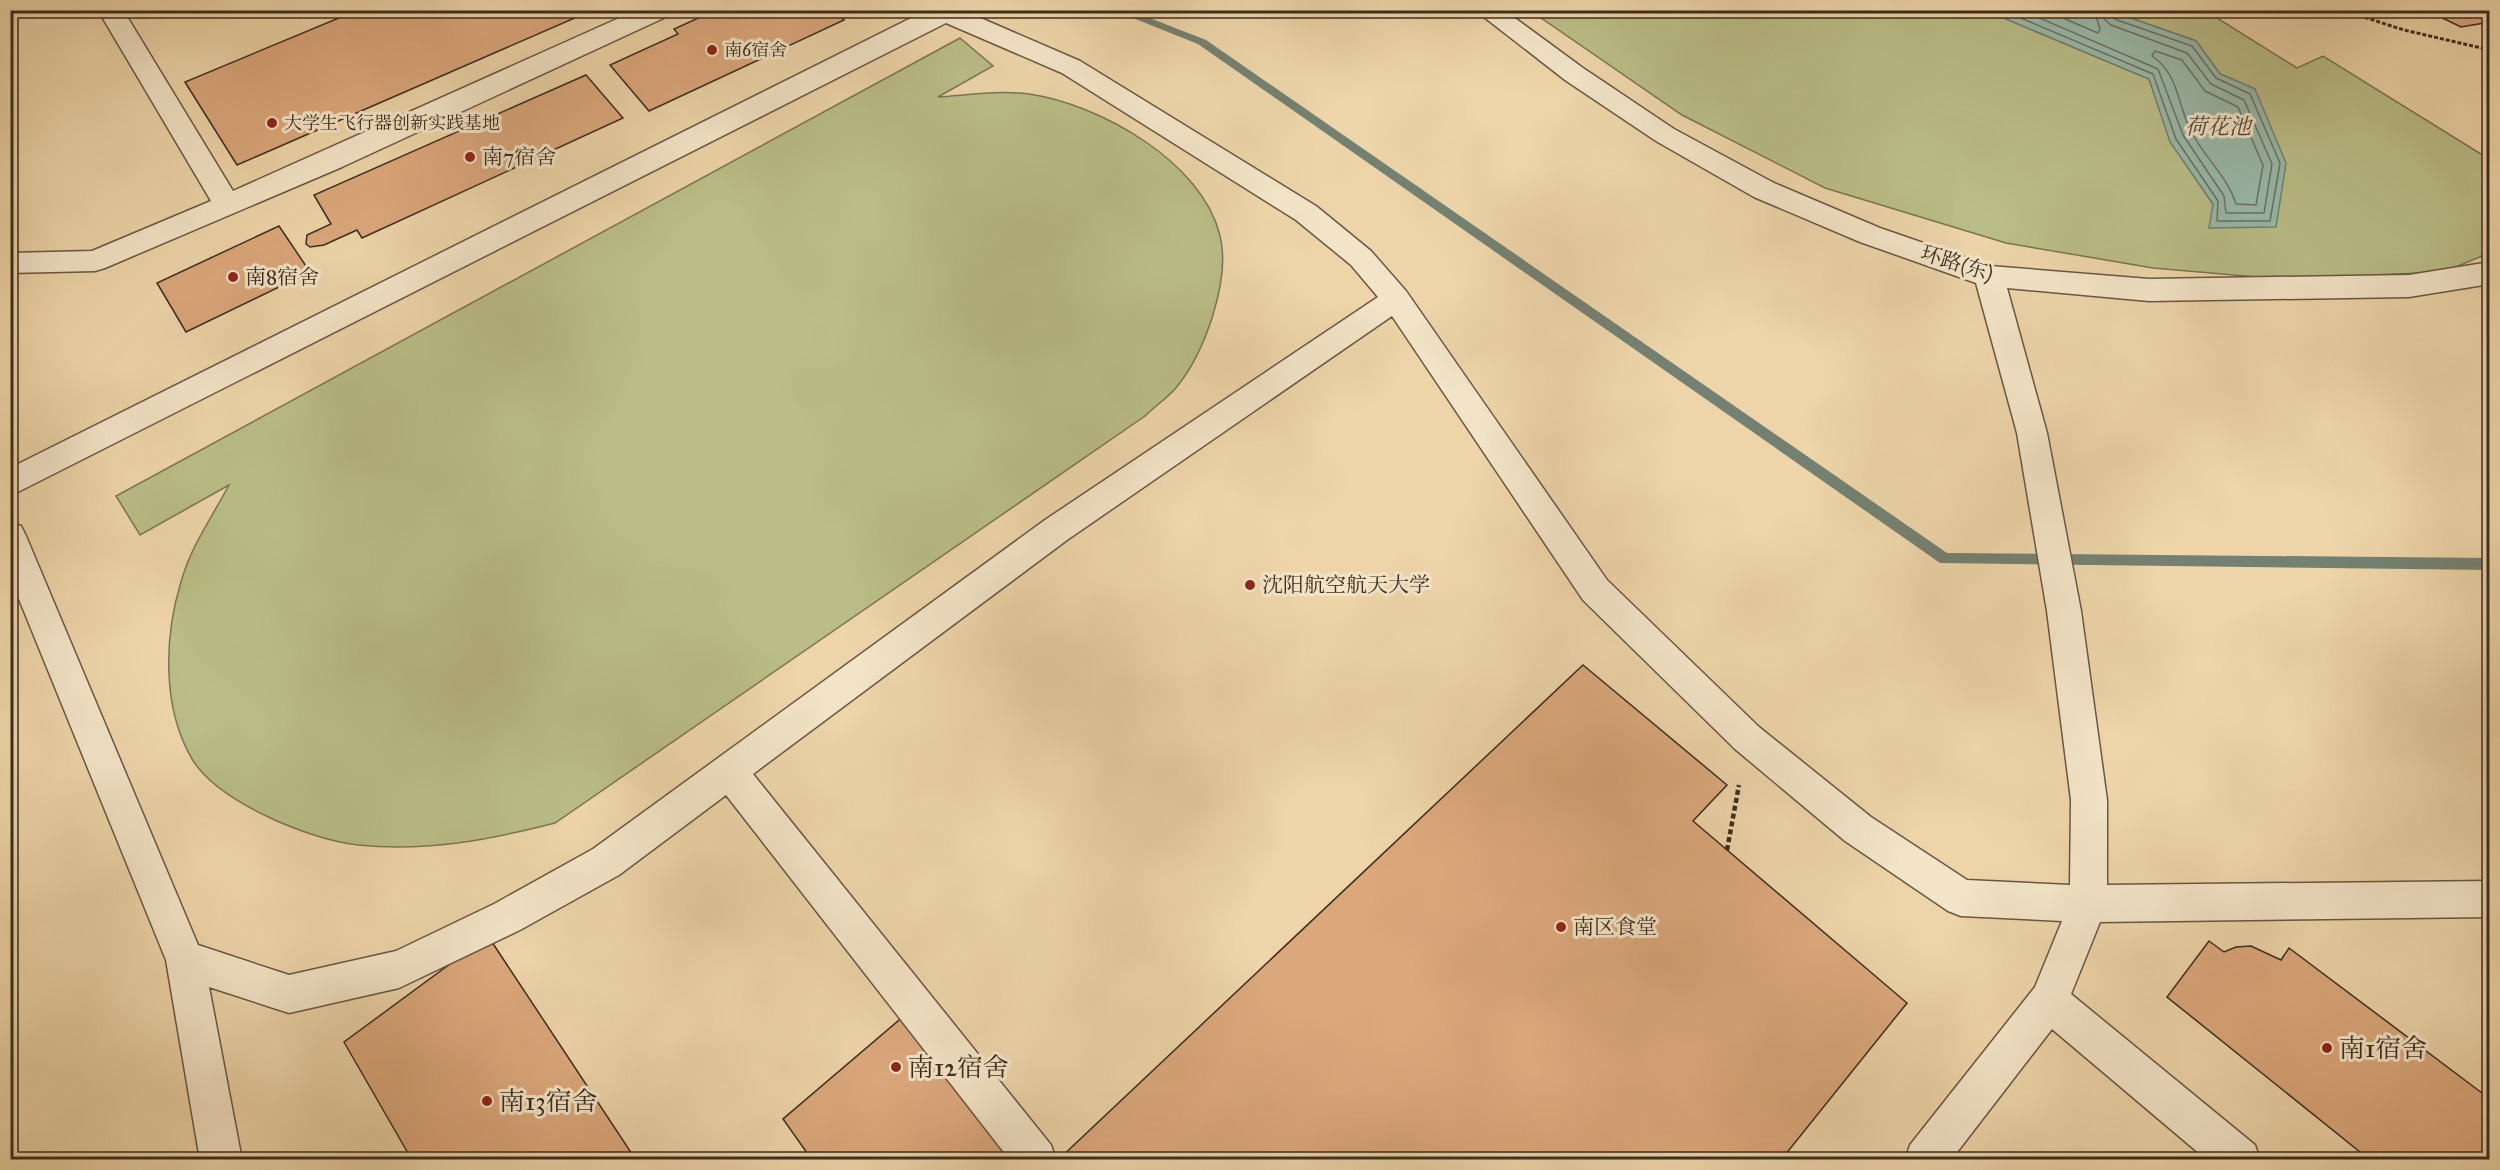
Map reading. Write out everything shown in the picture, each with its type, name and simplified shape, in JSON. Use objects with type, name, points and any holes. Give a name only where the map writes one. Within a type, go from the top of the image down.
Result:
[{"type":"street","points":[[110,10],[228,205]]},
{"type":"street","points":[[10,263],[95,261],[332,160],[659,10]]},
{"type":"street","name":"环路(东)","points":[[1487,10],[1665,135],[1764,190],[1870,235],[1989,276],[2160,290],[2409,286],[2490,273]]},
{"type":"street","points":[[10,483],[942,12],[1071,67],[1306,213],[1361,258],[1396,299],[1595,590],[1747,738],[1858,829],[1961,898],[2088,904],[2490,899]]},
{"type":"street","points":[[1925,1160],[2049,1001],[2088,904],[2089,800],[2064,612],[2032,433],[1989,276]]},
{"type":"street","points":[[186,960],[289,994],[399,969],[507,917],[606,862],[1056,530],[1396,299]]},
{"type":"street","points":[[10,536],[186,960],[221,1160]]},
{"type":"street","points":[[729,771],[1036,1160]]},
{"type":"street","points":[[2049,1001],[2240,1160]]},
{"type":"path","points":[[2342,10],[2404,30],[2490,50]]},
{"type":"path","points":[[1727,850],[1747,738]]},
{"type":"green space","points":[[1531,11],[1987,11],[2149,79],[2171,142],[2213,204],[2255,89],[2220,74],[2196,41],[2111,11],[2206,11],[2297,68],[2323,56],[2489,159],[2489,253],[2444,272],[2280,279],[2153,268],[2006,243],[1825,188],[1682,115]]},
{"type":"green space","points":[[960,38],[993,66],[938,97],[1018,93],[1057,100],[1086,110],[1116,124],[1171,161],[1193,184],[1210,209],[1220,236],[1222,254],[1222,274],[1218,295],[1196,357],[1171,393],[1145,416],[555,823],[506,835],[433,846],[358,845],[315,836],[291,827],[243,804],[205,775],[192,759],[175,718],[169,672],[169,649],[175,603],[185,569],[196,544],[229,485],[140,535],[116,496]]},
{"type":"water","name":"荷花池","points":[[1987,11],[2111,11],[2196,41],[2220,74],[2255,89],[2286,163],[2276,227],[2209,228],[2213,204],[2170,142],[2149,79]]},
{"type":"building","name":"大学生飞行器创新实践基地","points":[[358,10],[593,10],[237,165],[185,82]]},
{"type":"building","name":"南6宿舍","points":[[716,10],[835,10],[844,20],[649,111],[610,65],[678,34],[674,29]]},
{"type":"building","points":[[2417,10],[2490,10],[2490,22],[2461,27],[2432,13]]},
{"type":"building","name":"南7宿舍","points":[[586,75],[623,118],[362,238],[357,230],[324,245],[310,247],[306,244],[307,235],[331,224],[314,195]]},
{"type":"building","name":"南8宿舍","points":[[279,226],[310,272],[186,332],[157,283]]},
{"type":"building","name":"南区食堂","points":[[1583,665],[1727,785],[1693,821],[1907,1003],[1781,1160],[1058,1160]]},
{"type":"building","name":"南13宿舍","points":[[488,936],[636,1160],[412,1160],[344,1042]]},
{"type":"building","name":"南1宿舍","points":[[2209,941],[2224,952],[2236,947],[2251,946],[2281,960],[2289,948],[2490,1099],[2490,1160],[2370,1160],[2167,997]]},
{"type":"building","name":"南12宿舍","points":[[905,1015],[1020,1160],[812,1160],[783,1119]]},
{"type":"waterway","points":[[1118,10],[1202,42],[1945,559],[2490,564]]},
{"type":"place","name":"南6宿舍","points":[[712,50]]},
{"type":"place","name":"大学生飞行器创新实践基地","points":[[272,123]]},
{"type":"place","name":"南7宿舍","points":[[470,157]]},
{"type":"place","name":"南8宿舍","points":[[233,277]]},
{"type":"place","name":"沈阳航空航天大学","points":[[1250,585]]},
{"type":"place","name":"南区食堂","points":[[1561,927]]},
{"type":"place","name":"南1宿舍","points":[[2327,1048]]},
{"type":"place","name":"南12宿舍","points":[[896,1067]]},
{"type":"place","name":"南13宿舍","points":[[487,1101]]}]
